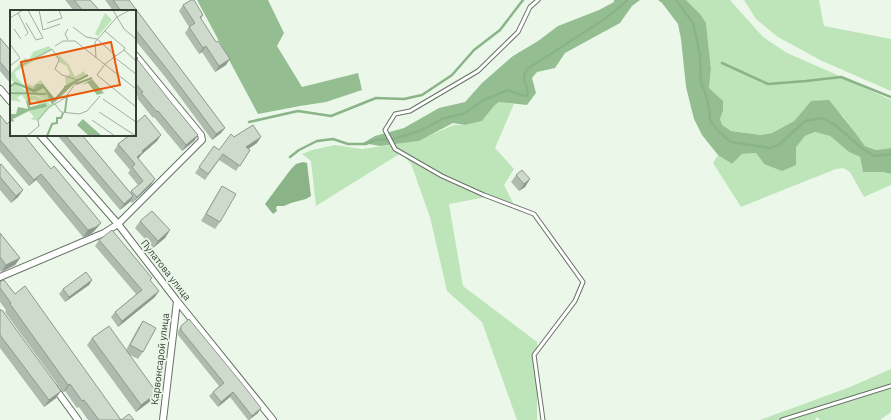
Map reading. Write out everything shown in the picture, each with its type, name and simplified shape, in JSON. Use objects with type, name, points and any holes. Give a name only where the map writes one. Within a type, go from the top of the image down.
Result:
[{"type":"street","points":[[0,277],[104,233],[118,224],[202,140],[201,135],[136,56]]},
{"type":"street","points":[[0,89],[10,101]]},
{"type":"street","name":"Пулатова улица","points":[[41,136],[118,224],[177,301],[273,420]]},
{"type":"street","name":"Карвонсарой улица","points":[[163,420],[177,301]]},
{"type":"street","points":[[51,382],[78,420]]},
{"type":"lane","points":[[538,0],[530,7],[518,32],[478,70],[410,111],[395,114],[385,130],[395,149],[442,176],[484,195],[534,214],[583,282],[575,301],[534,355],[543,420]]},
{"type":"lane","points":[[782,420],[891,386]]},
{"type":"shaded area","points":[[197,0],[268,0],[284,33],[277,46],[302,87],[358,73],[362,90],[326,102],[258,114]]},
{"type":"shaded area","points":[[614,0],[640,0],[632,6],[620,23],[565,53],[555,68],[537,72],[532,78],[536,93],[527,105],[499,102],[482,121],[465,125],[453,123],[419,141],[380,146],[363,143],[375,136],[404,128],[439,108],[465,102],[482,83],[513,56],[538,41],[558,26],[599,10],[614,2]]},
{"type":"shaded area","points":[[658,0],[686,0],[700,14],[706,23],[711,69],[709,88],[723,101],[723,111],[720,119],[722,125],[731,131],[761,135],[772,133],[794,121],[811,101],[829,100],[865,146],[876,150],[891,148],[891,174],[883,172],[863,172],[860,157],[849,152],[830,136],[815,132],[805,136],[796,147],[796,165],[782,171],[764,164],[756,153],[742,154],[732,164],[718,155],[702,135],[694,119],[686,87],[678,24]]},
{"type":"shaded area","points":[[686,0],[730,0],[763,37],[787,53],[891,100],[891,148],[876,150],[865,146],[842,115],[811,101],[794,121],[772,133],[761,135],[731,131],[720,126],[720,119],[723,111],[709,88],[711,69],[706,23]]},
{"type":"shaded area","points":[[744,0],[819,0],[824,26],[891,39],[891,91],[822,61],[778,37],[756,19]]},
{"type":"shaded area","points":[[499,102],[514,104],[495,148],[514,169],[504,185],[513,203],[492,196],[449,204],[463,286],[537,342],[537,420],[517,420],[482,322],[447,291],[430,217],[411,164],[401,153],[316,206],[311,161],[302,154],[312,150],[335,145],[362,149],[417,141],[454,125],[465,125],[482,121]]},
{"type":"shaded area","points":[[815,132],[830,136],[849,152],[860,157],[863,172],[883,172],[891,174],[891,185],[864,197],[850,172],[843,168],[836,169],[741,207],[713,163],[718,155],[732,164],[742,154],[756,153],[764,164],[795,147],[805,136]]},
{"type":"shaded area","points":[[303,162],[307,163],[311,196],[284,206],[277,206],[277,211],[273,214],[265,204],[291,169],[296,164]]},
{"type":"shaded area","points":[[891,369],[891,412],[880,420],[820,420],[817,417],[815,420],[760,420],[850,387]]},
{"type":"building","points":[[74,0],[90,0],[99,10],[82,10]]},
{"type":"building","points":[[113,0],[129,0],[225,128],[216,134],[136,30],[136,10],[120,10]]},
{"type":"building","points":[[191,0],[194,0],[203,15],[200,17],[216,42],[218,41],[230,59],[219,66],[206,46],[203,48],[189,27],[195,23],[183,5]]},
{"type":"building","points":[[0,38],[10,50],[10,74],[0,62]]},
{"type":"building","points":[[136,56],[198,135],[186,145],[141,93],[143,92],[136,84]]},
{"type":"building","points":[[0,115],[7,124],[10,121],[10,136],[25,136],[51,169],[54,166],[101,223],[88,230],[41,174],[34,180],[0,140]]},
{"type":"building","points":[[145,115],[161,135],[137,157],[155,179],[137,197],[131,191],[143,181],[132,167],[135,164],[118,144],[129,136],[136,136],[136,123]]},
{"type":"building","points":[[253,125],[261,137],[246,147],[250,150],[240,166],[223,154],[208,174],[199,167],[214,146],[219,150],[231,134],[234,137]]},
{"type":"building","points":[[66,136],[83,136],[133,196],[124,204]]},
{"type":"building","points":[[1,164],[23,190],[16,196],[0,177]]},
{"type":"building","points":[[522,170],[530,179],[524,184],[516,175]]},
{"type":"building","points":[[222,186],[236,194],[220,222],[206,214]]},
{"type":"building","points":[[152,211],[170,230],[158,241],[140,221]]},
{"type":"building","points":[[112,230],[152,278],[150,280],[159,291],[122,321],[115,312],[142,290],[99,240]]},
{"type":"building","points":[[0,233],[20,258],[6,265],[0,257]]},
{"type":"building","points":[[86,272],[92,280],[69,297],[63,289]]},
{"type":"building","points":[[4,280],[15,294],[25,286],[121,420],[99,420],[84,400],[82,401],[70,384],[68,385],[0,288],[0,282]]},
{"type":"building","points":[[0,309],[61,391],[49,400],[0,335]]},
{"type":"building","points":[[189,319],[261,408],[252,416],[233,392],[221,402],[213,392],[224,383],[181,330],[181,326]]},
{"type":"building","points":[[143,321],[156,328],[143,352],[130,345]]},
{"type":"building","points":[[109,326],[157,393],[141,405],[92,338]]},
{"type":"building","points":[[129,414],[134,420],[121,420]]},
{"type":"waterway","points":[[249,122],[298,111],[331,116],[376,98],[404,99],[422,95],[452,75],[474,50],[500,30],[523,0]]},
{"type":"waterway","points":[[290,157],[299,150],[317,141],[333,139],[348,144],[366,144],[375,140],[393,139],[422,130],[442,119],[465,113],[482,101],[507,90],[527,96],[528,92],[524,80],[527,69],[600,22],[627,0]]},
{"type":"waterway","points":[[676,0],[693,23],[700,55],[701,83],[706,95],[710,120],[718,131],[731,142],[771,148],[779,145],[805,121],[822,118],[835,125],[862,148],[874,156],[891,154]]},
{"type":"waterway","points":[[722,63],[768,84],[841,77],[891,97]]}]
